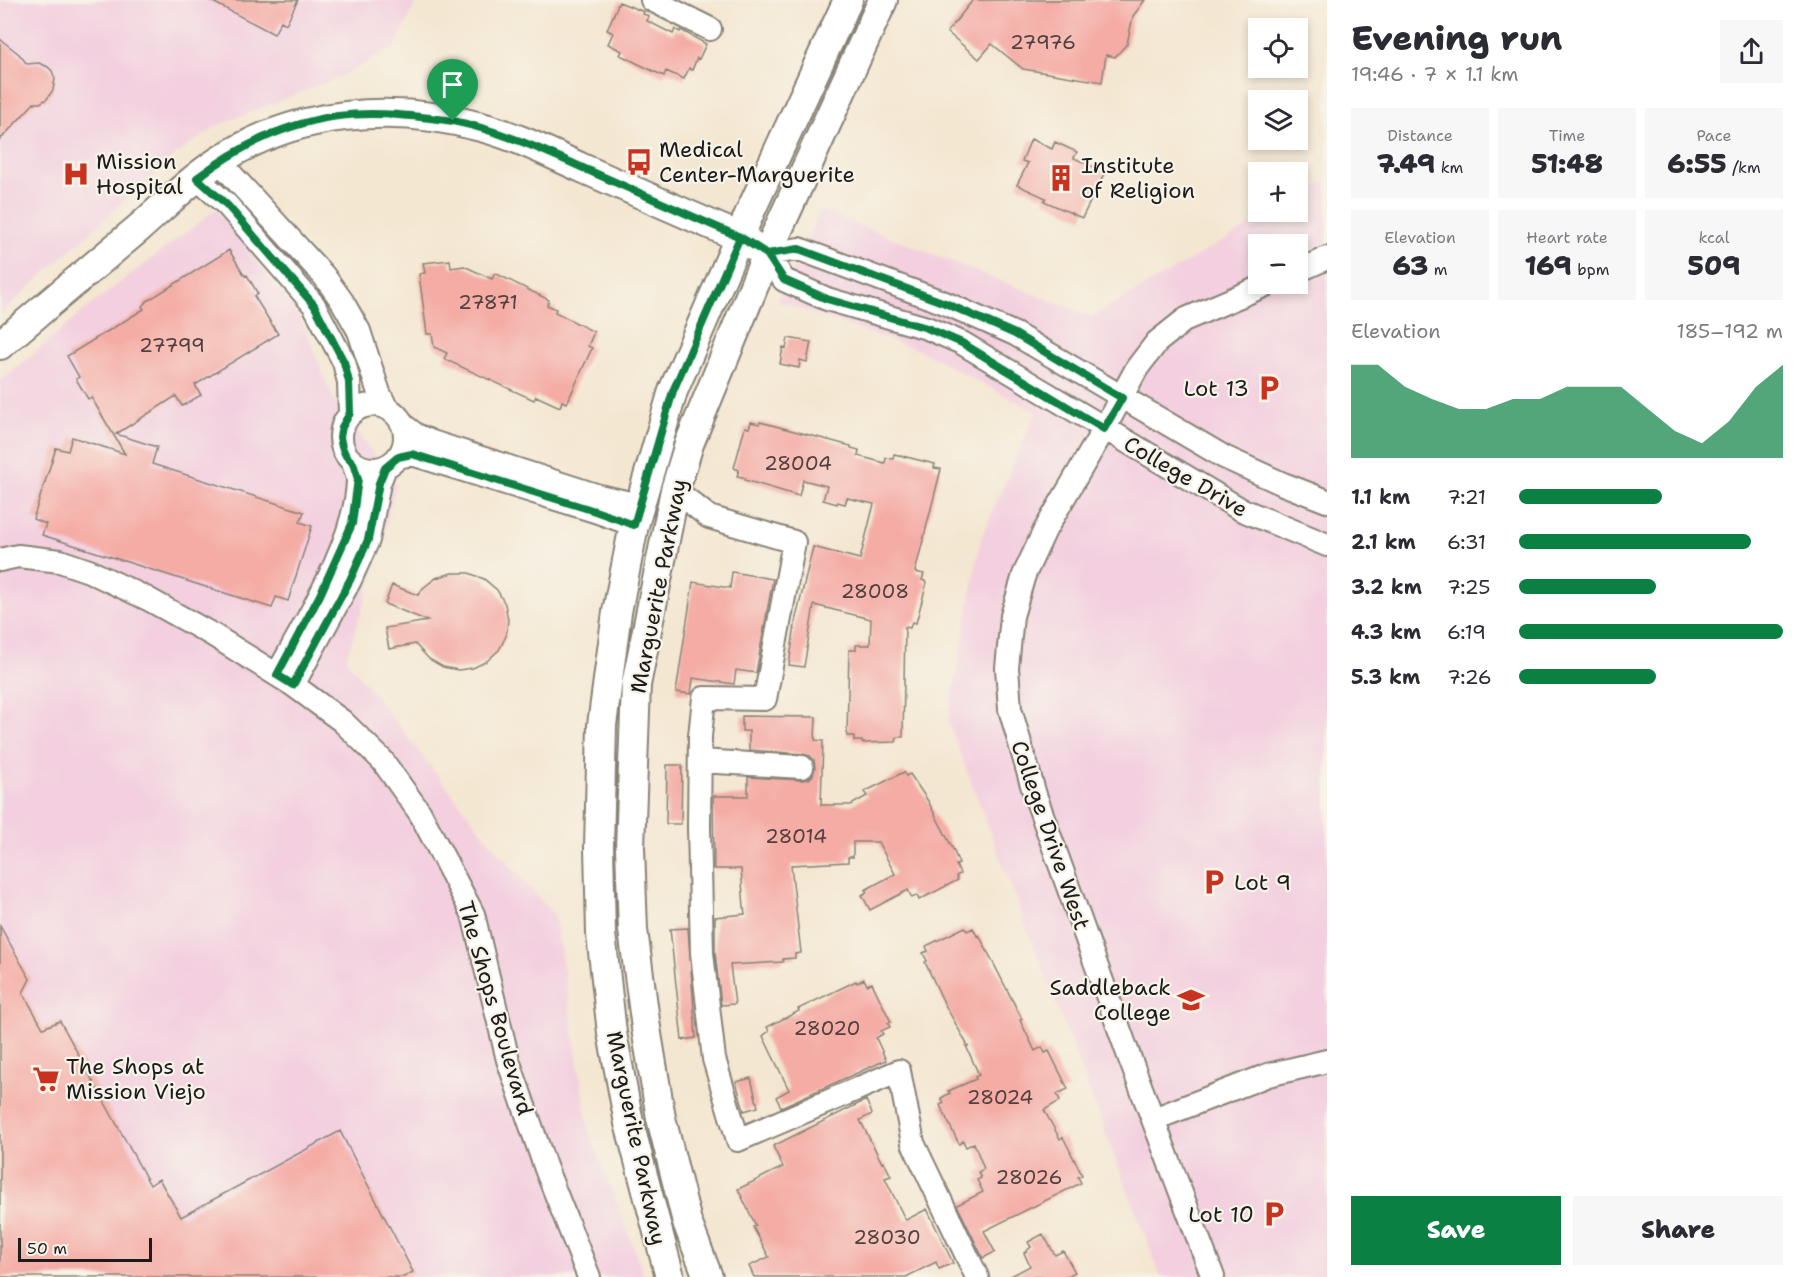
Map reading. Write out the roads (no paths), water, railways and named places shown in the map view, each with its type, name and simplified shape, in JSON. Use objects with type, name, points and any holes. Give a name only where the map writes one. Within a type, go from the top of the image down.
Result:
[{"type":"main road","name":"Marguerite Parkway","points":[[670,1277],[628,1123],[612,1033],[601,934],[599,847],[602,725],[617,612],[637,515],[673,391],[751,210],[848,0]]},
{"type":"main road","name":"Marguerite Parkway","points":[[708,1277],[687,1222],[661,1118],[633,930],[630,848],[636,685],[675,489],[689,444],[767,254],[883,0]]},
{"type":"main road","name":"College Drive","points":[[0,345],[219,161],[277,132],[305,122],[340,115],[398,115],[453,121],[509,136],[740,237],[767,254]]},
{"type":"main road","points":[[636,685],[627,656],[648,530],[637,515]]},
{"type":"street","points":[[663,2],[710,29]]},
{"type":"street","points":[[219,161],[324,276],[342,301],[359,331],[379,393],[386,407]]},
{"type":"street","points":[[197,178],[227,205],[314,305],[344,362],[349,382],[350,413]]},
{"type":"street","name":"College Drive","points":[[1327,501],[1224,457],[1015,334],[945,303],[799,249],[767,254],[784,280],[827,299],[927,328],[962,343],[1240,509],[1327,544]]},
{"type":"street","points":[[1308,267],[1327,258]]},
{"type":"street","name":"College Drive West","points":[[1213,1277],[1035,795],[1010,710],[1007,668],[1012,616],[1024,575],[1045,530],[1137,368],[1157,342],[1186,319],[1248,293]]},
{"type":"street","points":[[285,680],[350,580],[368,540],[379,483],[392,462],[405,441],[403,425],[398,416],[378,404],[362,406],[350,413],[342,427],[340,437],[346,456],[362,468],[372,470],[392,462],[412,454],[595,511],[637,515]]},
{"type":"street","points":[[403,425],[416,435],[432,442],[598,496],[637,515]]},
{"type":"street","points":[[285,680],[352,524],[358,479],[353,463]]},
{"type":"street","points":[[675,489],[709,517],[794,542],[765,699],[704,698],[700,761],[702,953],[714,1059],[738,1140],[899,1071],[913,1143],[977,1277]]},
{"type":"street","name":"The Shops Boulevard","points":[[0,560],[18,556],[60,561],[89,571],[148,599],[213,635],[285,680],[342,722],[382,760],[420,813],[473,914],[511,1069],[546,1170],[589,1277]]},
{"type":"street","points":[[700,761],[802,767]]},
{"type":"street","points":[[1154,1119],[1268,1075],[1327,1061]]},
{"type":"place","name":"Medical Center-Marguerite","points":[[639,162]]},
{"type":"place","name":"Mission Hospital","points":[[76,174]]},
{"type":"place","name":"Institute of Religion","points":[[1061,178]]},
{"type":"place","name":"Lot 13","points":[[1269,388]]},
{"type":"place","name":"Lot 9","points":[[1214,882]]},
{"type":"place","name":"Saddleback College","points":[[1191,1000]]},
{"type":"place","name":"The Shops at Mission Viejo","points":[[46,1079]]},
{"type":"place","name":"Lot 10","points":[[1274,1214]]}]
